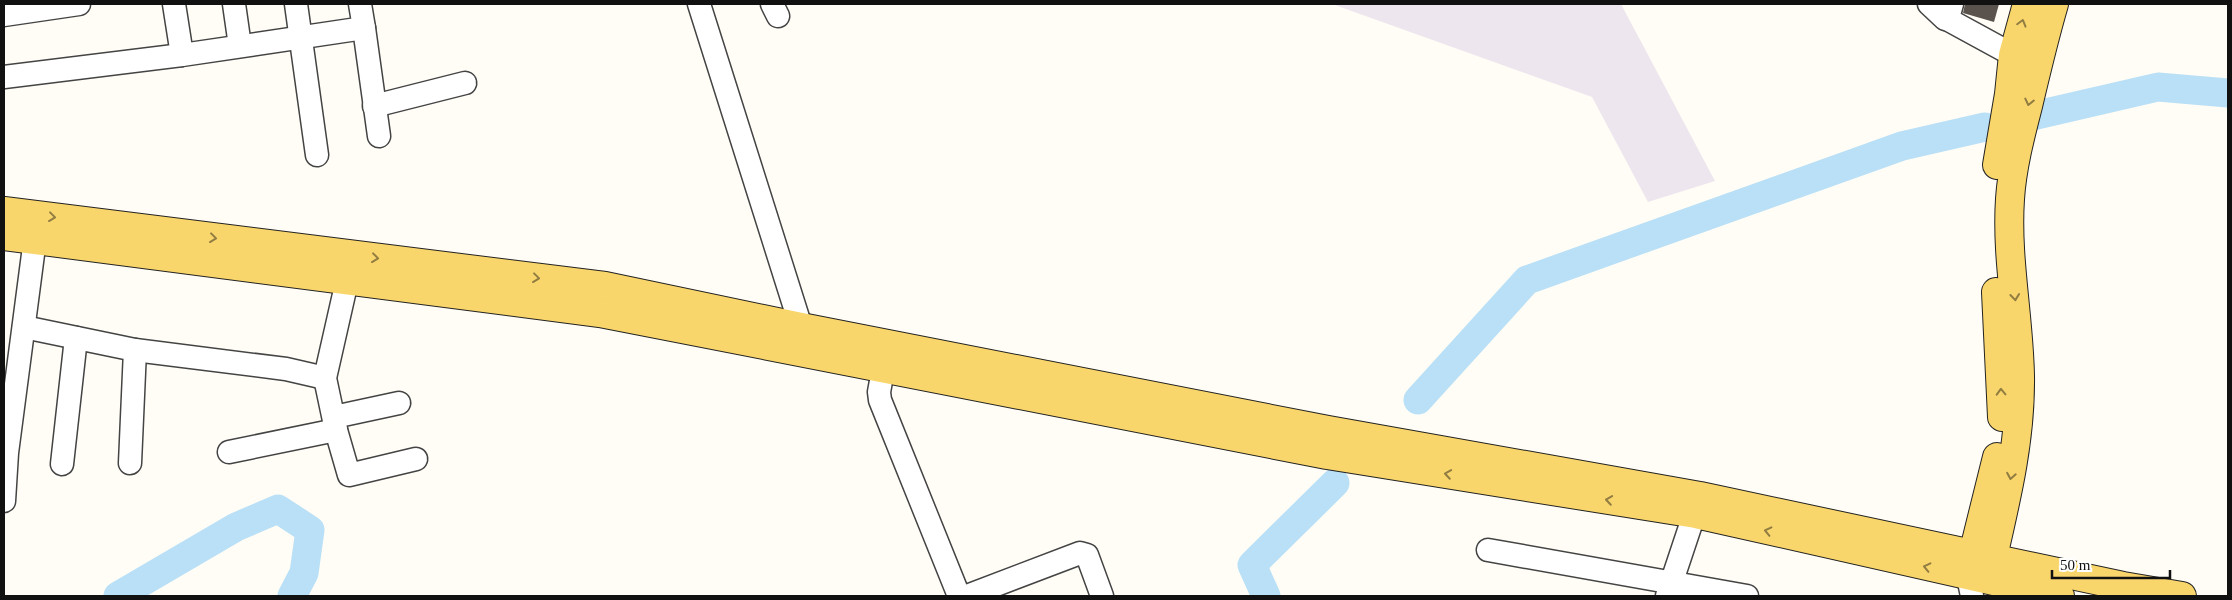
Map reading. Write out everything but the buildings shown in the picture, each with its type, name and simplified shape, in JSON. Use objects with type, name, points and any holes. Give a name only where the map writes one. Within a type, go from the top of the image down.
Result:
[{"type":"main road","points":[[2025,59],[2027,4]]},
{"type":"main road","points":[[1978,577],[2002,431],[2000,349],[1992,215],[1999,147],[2009,94],[2054,4]]},
{"type":"main road","points":[[4,211],[605,286],[801,327],[1328,430],[1698,505],[1978,577],[2060,596]]},
{"type":"main road","points":[[4,236],[600,313],[883,370],[1327,455],[1698,505]]},
{"type":"main road","points":[[1978,577],[2124,586],[2182,596]]},
{"type":"street","points":[[4,15],[79,4]]},
{"type":"street","points":[[174,4],[182,55]]},
{"type":"street","points":[[234,4],[240,46]]},
{"type":"street","points":[[296,4],[317,155]]},
{"type":"street","points":[[360,4],[379,136]]},
{"type":"street","points":[[699,4],[801,327],[804,354]]},
{"type":"street","points":[[1929,4],[1944,19],[1950,11],[2025,59]]},
{"type":"street","points":[[4,77],[182,55],[364,28]]},
{"type":"street","points":[[374,106],[465,83]]},
{"type":"street","points":[[4,500],[9,391],[24,327],[35,240]]},
{"type":"street","points":[[347,281],[325,378],[349,475],[416,459]]},
{"type":"street","points":[[24,327],[135,350],[286,369],[325,378]]},
{"type":"street","points":[[62,464],[76,338]]},
{"type":"street","points":[[130,463],[135,350]]},
{"type":"street","points":[[883,370],[879,392],[880,400],[959,596]]},
{"type":"street","points":[[229,452],[335,424],[399,403]]},
{"type":"street","points":[[1670,590],[1698,505]]},
{"type":"street","points":[[1488,550],[1670,590],[1747,596]]},
{"type":"street","points":[[967,596],[1006,589],[1080,553],[1087,555],[1102,596]]},
{"type":"shaded area","points":[[1332,4],[1621,4],[1715,181],[1648,202],[1592,97]]},
{"type":"waterway","points":[[2033,116],[2158,87],[2228,93]]},
{"type":"waterway","points":[[1418,400],[1527,280],[1902,146],[1985,127]]},
{"type":"waterway","points":[[1266,596],[1252,565],[1335,483]]},
{"type":"waterway","points":[[118,596],[236,527],[278,509],[310,530],[304,573],[292,596]]}]
